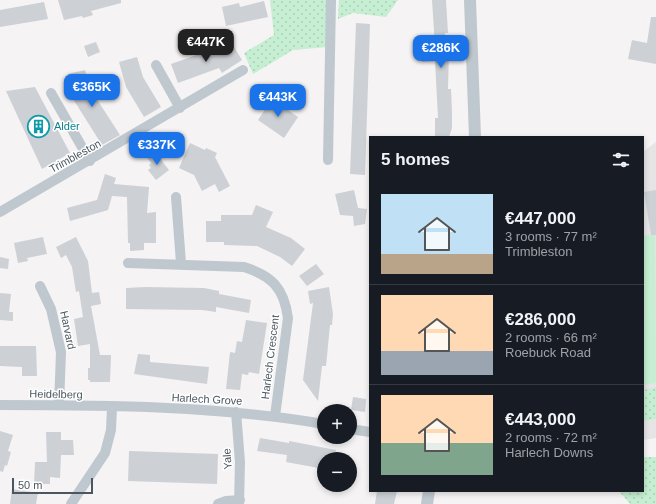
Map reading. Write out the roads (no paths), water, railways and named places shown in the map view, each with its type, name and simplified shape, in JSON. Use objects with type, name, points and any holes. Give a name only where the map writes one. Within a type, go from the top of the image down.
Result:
[{"type":"street","points":[[328,160],[331,0]]},
{"type":"street","points":[[470,0],[475,136]]},
{"type":"street","points":[[156,65],[180,108]]},
{"type":"street","name":"Trimbleston","points":[[0,212],[90,161],[243,70]]},
{"type":"street","points":[[51,93],[90,161]]},
{"type":"street","points":[[176,197],[181,263]]},
{"type":"street","name":"Harlech Crescent","points":[[128,262],[181,263],[244,267],[260,272],[270,278],[281,292],[286,305],[288,318],[275,416]]},
{"type":"street","name":"Harvard","points":[[40,286],[51,309],[61,352],[59,405]]},
{"type":"street","name":"Heidelberg","points":[[0,405],[112,407]]},
{"type":"street","points":[[71,504],[105,453],[111,430],[112,407]]},
{"type":"street","name":"Harlech Grove","points":[[112,407],[236,412],[275,416],[317,423]]},
{"type":"street","name":"Yale","points":[[236,412],[240,462],[239,502]]},
{"type":"street","points":[[357,430],[369,432]]},
{"type":"street","points":[[427,504],[429,492]]},
{"type":"street","points":[[218,504],[226,500],[239,502]]},
{"type":"place","name":"Alder","points":[[38,126]]}]
